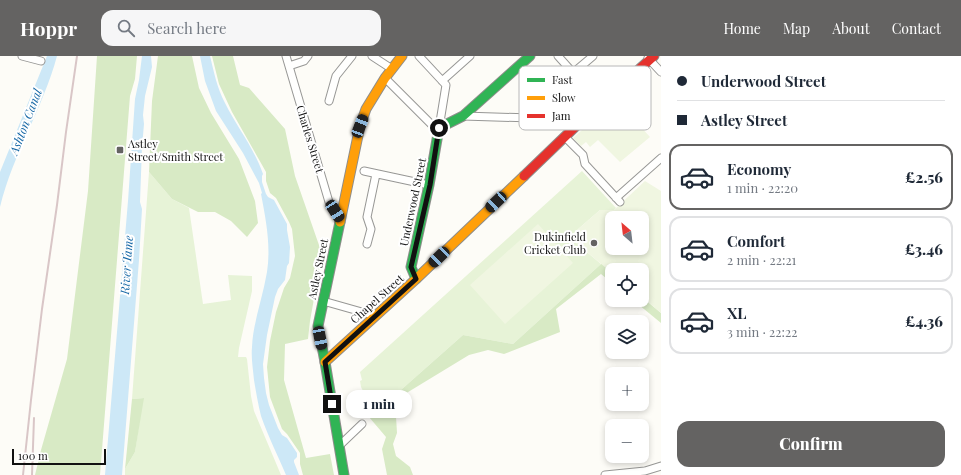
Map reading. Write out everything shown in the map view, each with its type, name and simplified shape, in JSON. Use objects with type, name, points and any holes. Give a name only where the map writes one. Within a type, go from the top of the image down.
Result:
[{"type":"street","points":[[22,56],[41,61]]},
{"type":"street","name":"Charles Street","points":[[286,56],[329,202],[340,219]]},
{"type":"street","points":[[289,66],[304,61],[308,56]]},
{"type":"street","points":[[328,100],[336,76],[352,56]]},
{"type":"street","points":[[372,56],[392,69]]},
{"type":"street","name":"Astley Street","points":[[344,475],[318,326],[360,126],[366,108],[385,78],[402,56]]},
{"type":"street","points":[[419,56],[446,85],[439,128]]},
{"type":"street","points":[[442,81],[470,56]]},
{"type":"street","points":[[385,78],[432,126],[439,128],[463,116],[530,56]]},
{"type":"street","points":[[558,56],[567,66]]},
{"type":"street","points":[[581,66],[592,56]]},
{"type":"street","points":[[650,57],[661,72]]},
{"type":"street","name":"Chapel Street","points":[[641,66],[650,57]]},
{"type":"street","points":[[463,116],[519,118]]},
{"type":"street","name":"Underwood Street","points":[[416,279],[411,267],[430,185],[439,128]]},
{"type":"street","name":"Chapel Street","points":[[325,362],[416,279],[571,130]]},
{"type":"street","points":[[565,137],[583,156],[585,164],[618,200],[660,159]]},
{"type":"street","points":[[364,171],[430,185]]},
{"type":"street","points":[[367,244],[371,229],[367,217],[376,174]]},
{"type":"street","points":[[323,301],[376,316]]},
{"type":"street","points":[[339,446],[362,424]]},
{"type":"street","points":[[605,475],[645,471],[661,466]]},
{"type":"green space","points":[[97,56],[137,56],[135,79],[130,96],[100,475],[35,475],[67,359],[88,191]]},
{"type":"green space","points":[[158,56],[192,56],[199,88],[211,113],[239,159],[255,201],[258,223],[247,237],[231,221],[215,212],[198,212],[172,199],[149,172],[152,101]]},
{"type":"green space","points":[[212,56],[233,56],[240,85],[249,88],[285,129],[295,176],[320,248],[320,265],[308,339],[285,344],[284,380],[306,458],[330,454],[334,475],[303,475],[300,464],[300,453],[282,429],[270,397],[267,367],[270,341],[276,312],[284,288],[290,278],[295,256],[292,229],[276,198],[270,193],[266,181],[266,172],[232,112],[219,84]]},
{"type":"green space","points":[[582,130],[644,130],[650,137],[620,162],[598,140],[590,147],[586,142],[581,146],[573,138]]},
{"type":"green space","points":[[582,171],[616,208],[614,210],[600,210],[569,237],[601,264],[513,344],[463,335],[368,418],[354,401],[365,395],[361,387],[360,381],[362,380],[360,372]]},
{"type":"green space","points":[[149,172],[172,199],[189,208],[203,304],[231,300],[228,275],[252,276],[252,291],[238,357],[246,357],[247,359],[254,411],[281,475],[125,475],[125,469],[135,452],[143,398],[132,399]]},
{"type":"green space","name":"Dukinfield Cricket Club","points":[[645,181],[661,191],[661,313],[649,303],[649,263],[605,263],[605,267],[569,237],[600,210],[614,210]]},
{"type":"green space","points":[[538,224],[573,263],[505,324],[470,285]]},
{"type":"green space","points":[[605,263],[605,277],[601,274],[556,309],[560,332],[504,354],[488,350],[469,355],[395,400],[397,433],[393,444],[396,456],[410,467],[413,475],[387,475],[382,449],[386,437],[369,417],[463,335],[513,344],[601,264]]},
{"type":"green space","points":[[649,303],[661,313],[661,323],[642,307],[649,307]]},
{"type":"green space","points":[[144,398],[135,452],[125,469],[132,399]]},
{"type":"water","name":"Ashton Canal","points":[[47,56],[57,56],[44,94],[12,168],[0,207],[0,172]]},
{"type":"water","name":"River Tame","points":[[142,56],[151,56],[152,67],[145,96],[143,115],[144,124],[140,202],[142,209],[122,475],[105,475],[135,99]]},
{"type":"water","points":[[200,56],[210,56],[222,97],[259,164],[263,174],[262,182],[266,194],[274,200],[287,224],[290,247],[289,263],[287,266],[285,280],[278,289],[275,297],[263,364],[266,393],[269,405],[282,435],[287,438],[297,453],[297,457],[294,462],[299,475],[286,475],[261,416],[254,380],[252,355],[253,338],[268,262],[267,233],[262,193],[259,183],[243,153],[216,111],[205,81]]},
{"type":"railway","points":[[23,475],[42,309],[77,56]]},
{"type":"railway","points":[[32,475],[34,418]]},
{"type":"traffic: fast","points":[[416,279],[411,267],[429,185],[439,128],[463,116],[530,56]]},
{"type":"traffic: fast","points":[[340,222],[318,326],[344,475]]},
{"type":"traffic: slow","points":[[340,222],[360,126],[366,109],[385,78],[402,56]]},
{"type":"traffic: slow","points":[[325,362],[416,279],[524,176]]},
{"type":"traffic: jam","points":[[643,66],[654,56]]},
{"type":"traffic: jam","points":[[524,176],[572,130]]},
{"type":"place","name":"Astley Street/Smith Street","points":[[120,150]]},
{"type":"place","name":"Dukinfield Cricket Club","points":[[594,243]]},
{"type":"route","points":[[332,404],[325,362],[416,279],[411,267],[430,185],[439,128]]}]
